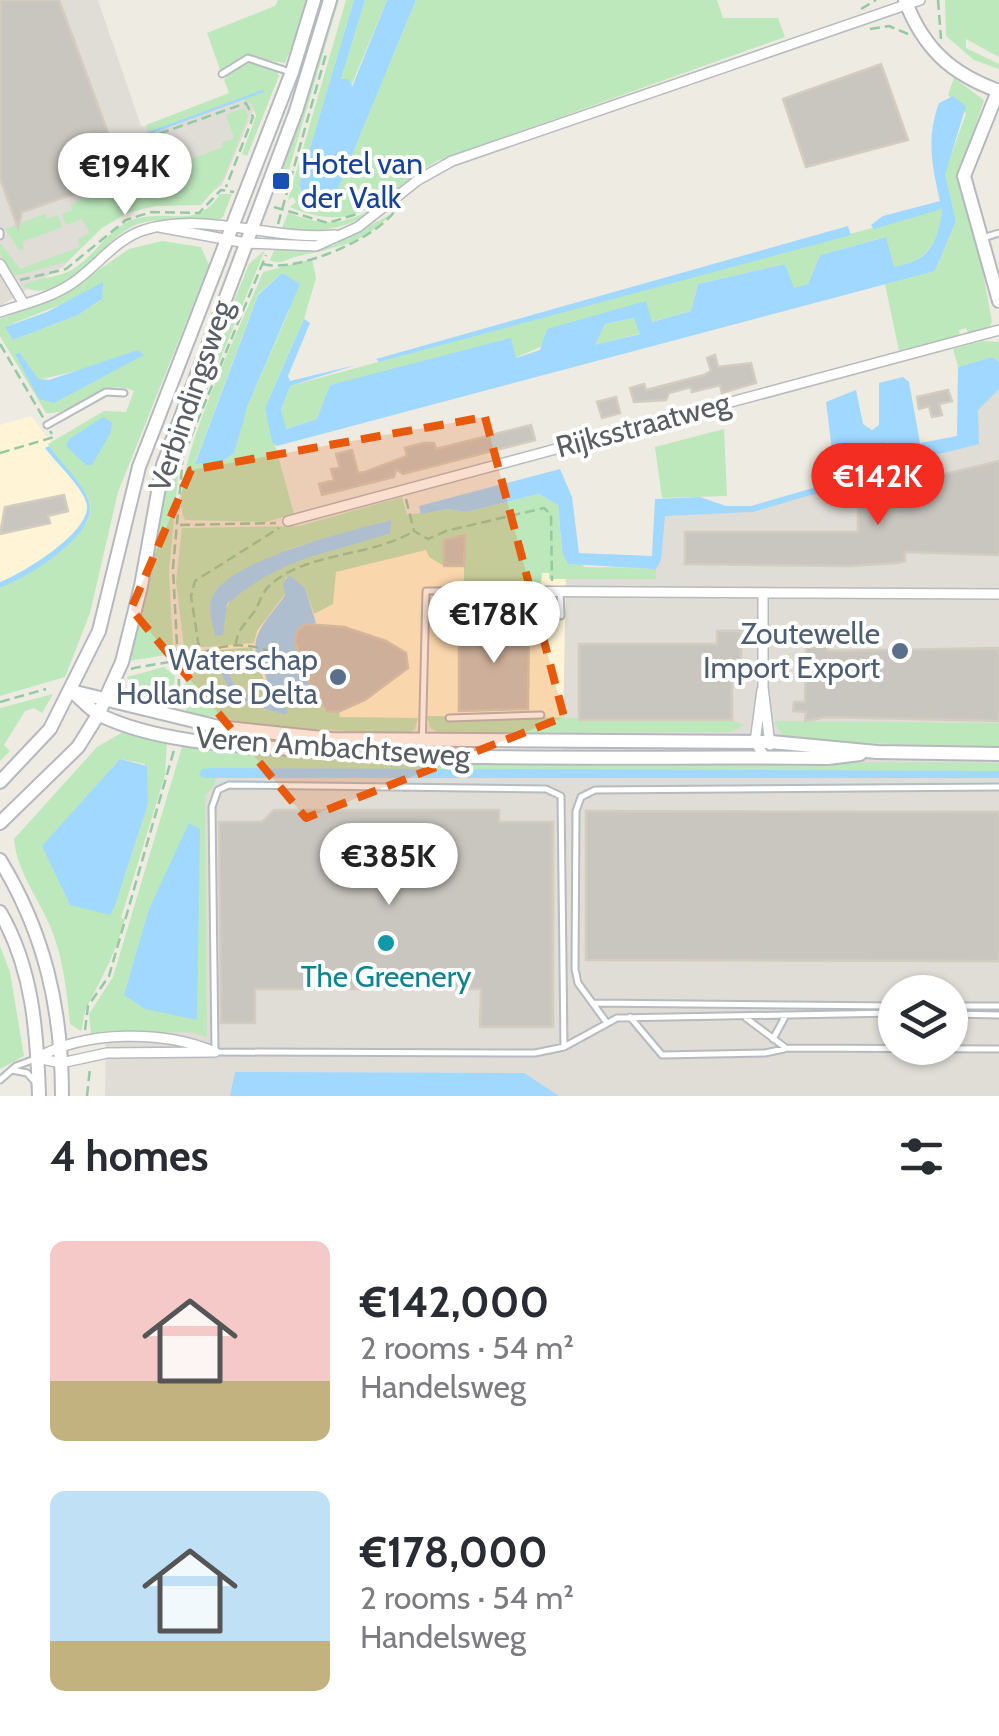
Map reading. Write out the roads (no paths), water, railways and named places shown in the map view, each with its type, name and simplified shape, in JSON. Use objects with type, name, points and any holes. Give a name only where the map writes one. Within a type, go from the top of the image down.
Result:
[{"type":"main road","name":"Verbindingsweg","points":[[0,782],[34,748],[72,691],[110,595],[140,468],[292,72],[314,0]]},
{"type":"main road","name":"Verbindingsweg","points":[[0,823],[62,766],[106,699],[131,633],[163,465],[306,78],[330,0]]},
{"type":"main road","points":[[911,2],[918,30],[932,51],[954,71],[998,91],[964,176],[999,301]]},
{"type":"main road","name":"Veren Ambachtseweg","points":[[72,691],[159,715],[238,730],[332,739],[771,742],[877,752],[999,754]]},
{"type":"main road","name":"Veren Ambachtseweg","points":[[72,691],[98,715],[207,741],[422,756],[828,758],[877,752]]},
{"type":"main road","points":[[0,860],[36,929],[54,986],[62,1096]]},
{"type":"main road","points":[[0,912],[25,968],[38,1091]]},
{"type":"street","points":[[0,312],[70,285],[129,237],[159,227],[316,246],[342,234],[452,161],[911,2]]},
{"type":"street","points":[[0,264],[24,304]]},
{"type":"street","name":"Rijksstraatweg","points":[[288,521],[999,330]]},
{"type":"street","points":[[446,591],[999,594]]},
{"type":"street","points":[[763,593],[763,687],[755,742],[765,757]]},
{"type":"street","points":[[763,687],[771,742],[765,757]]},
{"type":"street","points":[[37,1058],[61,1044],[136,1038],[187,1040],[215,1052]]},
{"type":"street","points":[[37,1058],[61,1062],[107,1053],[215,1052]]},
{"type":"lane","points":[[222,74],[248,58],[306,78]]},
{"type":"lane","points":[[980,239],[999,233]]},
{"type":"lane","points":[[47,425],[106,392],[124,393]]},
{"type":"lane","points":[[422,756],[426,591],[446,591]]},
{"type":"lane","points":[[470,611],[490,610],[490,591]]},
{"type":"lane","points":[[556,592],[560,616]]},
{"type":"lane","points":[[449,718],[541,715]]},
{"type":"lane","points":[[564,1047],[561,796],[546,790],[230,786],[218,790],[212,807],[215,1052],[535,1053],[564,1047],[606,1023],[630,1017],[878,1011]]},
{"type":"lane","points":[[606,1023],[578,983],[575,969],[576,810],[582,798],[595,790],[999,788]]},
{"type":"lane","points":[[593,1004],[878,1010]]},
{"type":"lane","points":[[968,1006],[999,1006]]},
{"type":"lane","points":[[773,1038],[789,1014]]},
{"type":"lane","points":[[968,1014],[999,1015]]},
{"type":"lane","points":[[630,1017],[662,1055],[765,1053],[786,1048],[999,1049]]},
{"type":"lane","points":[[744,1017],[786,1048]]},
{"type":"lane","points":[[0,1080],[9,1070],[37,1058]]},
{"type":"lane","points":[[9,1070],[27,1074],[38,1091]]},
{"type":"water","points":[[354,0],[365,0],[341,79],[349,79],[352,87],[387,0],[416,0],[338,189],[324,205],[304,197],[299,185]]},
{"type":"water","points":[[953,96],[966,106],[945,175],[956,221],[935,271],[277,446],[272,442],[265,408],[304,319],[310,323],[288,376],[290,381],[356,365],[290,386],[281,410],[286,429],[317,419],[330,385],[511,338],[516,358],[540,350],[547,329],[646,301],[652,322],[691,311],[698,284],[785,264],[794,288],[808,284],[820,255],[886,237],[894,267],[916,260],[930,249],[942,209],[874,229],[871,225],[883,216],[940,201],[931,140],[939,103]],"holes":[[[634,318],[640,334],[595,345],[605,324]]]},
{"type":"water","points":[[848,226],[851,235],[379,362],[376,359]]},
{"type":"water","points":[[282,273],[300,284],[248,405],[234,453],[223,461],[195,464],[258,295]]},
{"type":"water","points":[[103,282],[102,299],[78,315],[13,340],[5,327],[47,312]]},
{"type":"water","points":[[138,350],[144,355],[54,403],[39,399],[15,354],[20,353],[38,379],[49,380]]},
{"type":"water","points":[[992,357],[999,362],[999,389],[978,410],[979,444],[931,456],[887,442],[845,485],[753,512],[665,516],[661,560],[656,569],[568,564],[562,552],[558,505],[539,494],[467,512],[447,509],[421,514],[419,506],[560,469],[572,497],[579,553],[652,556],[655,499],[700,497],[726,506],[751,506],[813,488],[835,474],[826,402],[856,390],[863,424],[872,430],[879,425],[879,383],[903,377],[909,382],[920,443],[957,436],[958,367]]},
{"type":"water","points":[[103,417],[112,422],[111,432],[92,465],[86,465],[66,446],[69,439]]},
{"type":"water","points":[[49,446],[84,490],[90,505],[89,517],[82,530],[56,555],[0,588],[0,582],[38,562],[66,540],[85,517],[85,499],[45,448]]},
{"type":"water","points":[[391,520],[390,533],[306,558],[268,575],[227,604],[223,635],[215,636],[210,612],[212,597],[223,583],[241,571],[293,548]]},
{"type":"water","points":[[289,575],[305,588],[316,623],[302,625],[296,634],[309,684],[301,694],[277,695],[275,703],[288,709],[287,715],[251,704],[233,692],[221,673],[218,659],[226,659],[239,690],[270,703],[274,694],[255,646],[261,629],[285,595],[283,584]]},
{"type":"water","points":[[120,759],[147,766],[148,804],[110,915],[70,905],[42,846]]},
{"type":"water","points":[[202,769],[999,771],[999,778],[199,775]]},
{"type":"water","points":[[189,823],[200,829],[197,1020],[145,1009],[124,995],[149,909]]},
{"type":"water","points":[[235,1072],[524,1073],[559,1096],[230,1096]]},
{"type":"waterway","points":[[144,135],[263,91]]},
{"type":"place","name":"Hotel van der Valk","points":[[281,181]]},
{"type":"place","name":"Zoutewelle Import Export","points":[[900,651]]},
{"type":"place","name":"Waterschap Hollandse Delta","points":[[338,677]]},
{"type":"place","name":"The Greenery","points":[[386,943]]}]
